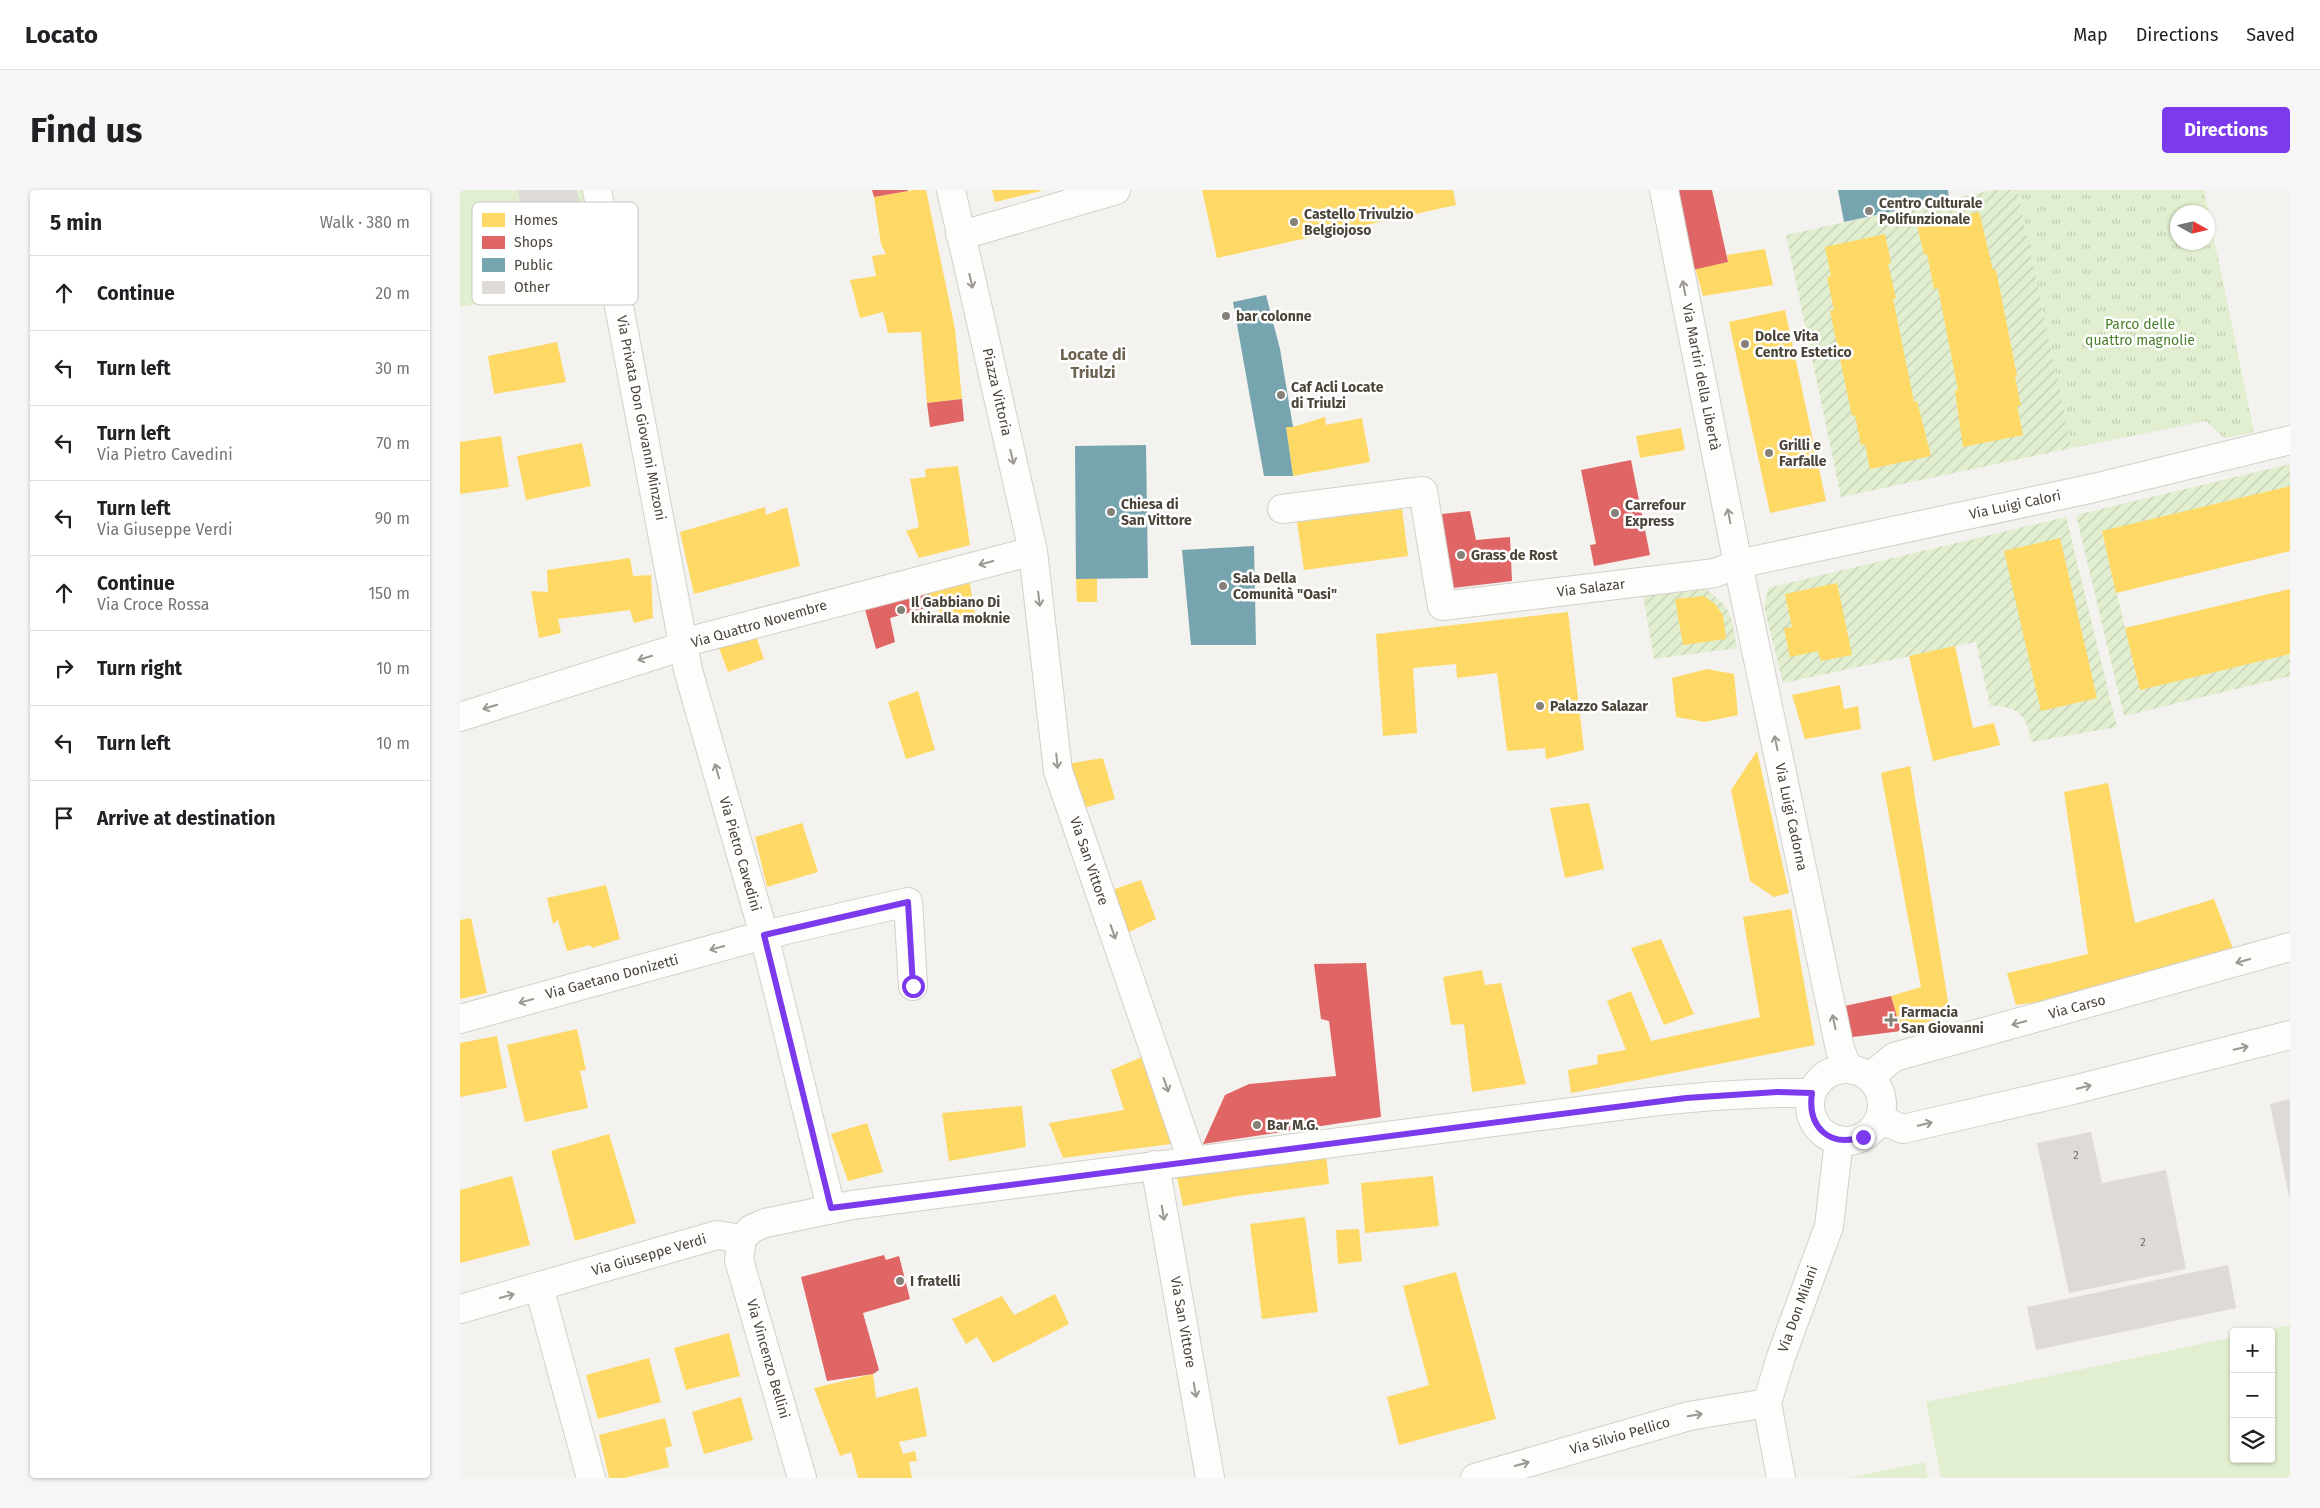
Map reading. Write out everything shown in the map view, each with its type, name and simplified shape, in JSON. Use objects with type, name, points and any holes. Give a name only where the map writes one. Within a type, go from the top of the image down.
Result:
[{"type":"street","name":"Piazza Vittoria","points":[[951,190],[1033,551]]},
{"type":"street","points":[[960,234],[973,232],[1116,190]]},
{"type":"street","name":"Via Martiri della Libertà","points":[[1664,190],[1738,564]]},
{"type":"street","name":"Via Privata Don Giovanni Minzoni","points":[[619,305],[684,646]]},
{"type":"street","name":"Via Luigi Calori","points":[[1738,564],[2094,488],[2290,440]]},
{"type":"street","name":"Via Salazar","points":[[1282,509],[1423,491],[1442,606],[1715,573],[1738,564]]},
{"type":"street","name":"Via Quattro Novembre","points":[[460,716],[684,646],[690,641],[1033,551]]},
{"type":"street","name":"Via San Vittore","points":[[1033,551],[1058,771],[1192,1160]]},
{"type":"street","name":"Via Luigi Cadorna","points":[[1738,564],[1840,1049],[1859,1073]]},
{"type":"street","name":"Via Pietro Cavedini","points":[[684,646],[688,670],[764,935],[831,1208]]},
{"type":"street","name":"Via Gaetano Donizetti","points":[[460,1019],[764,935],[908,902],[913,986]]},
{"type":"street","name":"Via Carso","points":[[1859,1073],[1894,1057],[2290,948]]},
{"type":"street","points":[[1879,1120],[1903,1129],[2073,1090],[2290,1036]]},
{"type":"street","points":[[1836,1070],[1859,1073],[1877,1086],[1882,1108],[1879,1120],[1872,1130],[1863,1137],[1851,1141],[1839,1140],[1827,1135],[1818,1128],[1812,1117],[1810,1105],[1812,1093],[1826,1075],[1836,1070]]},
{"type":"street","points":[[742,1239],[751,1229],[765,1223],[831,1208],[1192,1160],[1686,1098],[1777,1092],[1812,1093]]},
{"type":"street","name":"Via Don Milani","points":[[1781,1478],[1767,1404],[1781,1357],[1828,1226],[1839,1140]]},
{"type":"street","name":"Via San Vittore","points":[[1155,1165],[1210,1478]]},
{"type":"street","name":"Via Giuseppe Verdi","points":[[460,1309],[717,1235],[742,1239]]},
{"type":"street","name":"Via Vincenzo Bellini","points":[[742,1239],[739,1260],[802,1478]]},
{"type":"street","points":[[539,1287],[591,1478]]},
{"type":"street","name":"Via Silvio Pellico","points":[[1475,1478],[1689,1416],[1767,1404]]},
{"type":"green space","points":[[460,190],[590,190],[592,202],[472,202],[472,305],[460,307]]},
{"type":"green space","points":[[1993,190],[2017,190],[2072,448],[1841,497],[1786,235]]},
{"type":"green space","name":"Parco delle quattro magnolie","points":[[2017,190],[2204,190],[2207,205],[2170,205],[2170,250],[2215,250],[2215,243],[2254,432],[2224,438],[2206,421],[2072,448]]},
{"type":"green space","points":[[2290,464],[2290,486],[2102,532],[2140,689],[2290,654],[2290,676],[2124,716],[2076,515]]},
{"type":"green space","points":[[2066,517],[2117,727],[2031,742],[2027,725],[2020,714],[2007,708],[1990,706],[1976,642],[1783,683],[1764,607],[1768,588]]},
{"type":"green space","points":[[1704,588],[1726,607],[1732,620],[1737,648],[1654,659],[1643,595]]},
{"type":"green space","points":[[2290,1325],[2290,1478],[1941,1478],[1926,1402],[2230,1338],[2230,1463],[2275,1463],[2275,1328]]},
{"type":"green space","points":[[1925,1462],[1928,1478],[1847,1478]]},
{"type":"building: Homes","points":[[914,190],[926,190],[955,329],[962,399],[927,403],[921,332],[888,333],[883,312],[860,318],[850,280],[876,276],[872,256],[886,254],[881,244],[874,197]]},
{"type":"building: Homes","points":[[992,190],[1041,190],[1041,191],[995,202]]},
{"type":"building: Homes","name":"Castello Trivulzio Belgiojoso","points":[[1202,190],[1453,190],[1456,205],[1217,258]]},
{"type":"building: Homes","points":[[1979,212],[1993,270],[1996,270],[2017,376],[2015,377],[2021,406],[2017,406],[2023,435],[1963,447],[1955,391],[1958,390],[1938,288],[1934,289],[1927,254],[1924,255],[1917,225]]},
{"type":"building: Homes","points":[[1885,234],[1891,263],[1888,264],[1896,298],[1893,299],[1914,402],[1917,401],[1931,456],[1870,469],[1865,444],[1861,445],[1855,415],[1852,416],[1830,311],[1834,310],[1827,277],[1831,276],[1825,247]]},
{"type":"building: Homes","points":[[1765,249],[1773,285],[1703,296],[1695,268],[1728,262],[1727,255]]},
{"type":"building: Homes","points":[[1785,310],[1826,501],[1770,513],[1729,322]]},
{"type":"building: Homes","points":[[557,342],[566,382],[494,394],[488,356]]},
{"type":"building: Homes","points":[[1325,417],[1326,425],[1362,418],[1370,462],[1293,476],[1286,427],[1293,427]]},
{"type":"building: Homes","points":[[1681,428],[1685,450],[1640,458],[1636,436]]},
{"type":"building: Homes","points":[[501,436],[509,487],[460,494],[460,442]]},
{"type":"building: Homes","points":[[582,443],[591,486],[526,500],[517,456]]},
{"type":"building: Homes","points":[[958,466],[970,545],[919,558],[906,531],[919,527],[910,479],[926,477],[925,469]]},
{"type":"building: Homes","points":[[2290,486],[2290,551],[2116,593],[2102,531]]},
{"type":"building: Homes","points":[[765,507],[766,515],[787,507],[800,566],[694,594],[680,532]]},
{"type":"building: Homes","points":[[1402,509],[1408,556],[1304,570],[1297,522]]},
{"type":"building: Homes","points":[[2060,538],[2097,698],[2041,711],[2004,551]]},
{"type":"building: Homes","points":[[630,558],[633,576],[651,575],[653,618],[634,623],[630,610],[558,619],[561,633],[539,638],[531,591],[548,592],[547,570]]},
{"type":"building: Homes","points":[[968,573],[975,614],[943,623],[938,606],[929,607],[929,583]]},
{"type":"building: Homes","points":[[1097,578],[1097,602],[1077,602],[1076,579]]},
{"type":"building: Homes","points":[[1837,583],[1852,655],[1821,661],[1818,651],[1790,657],[1784,628],[1792,627],[1785,594]]},
{"type":"building: Homes","points":[[2290,589],[2290,654],[2140,690],[2125,628]]},
{"type":"building: Homes","points":[[1704,596],[1715,604],[1723,615],[1726,639],[1683,645],[1675,599]]},
{"type":"building: Homes","name":"Palazzo Salazar","points":[[1568,612],[1584,750],[1546,759],[1545,748],[1507,751],[1497,673],[1457,678],[1456,664],[1413,668],[1417,733],[1383,736],[1376,634]]},
{"type":"building: Homes","points":[[755,633],[764,659],[728,672],[717,643]]},
{"type":"building: Homes","points":[[1955,646],[1973,728],[1994,723],[2000,745],[1933,761],[1909,656]]},
{"type":"building: Homes","points":[[1707,669],[1734,674],[1738,715],[1705,722],[1676,717],[1672,678]]},
{"type":"building: Homes","points":[[1840,685],[1844,709],[1858,706],[1861,729],[1805,739],[1792,695]]},
{"type":"building: Homes","points":[[918,691],[935,750],[906,759],[888,702]]},
{"type":"building: Homes","points":[[1757,751],[1789,893],[1774,897],[1750,881],[1731,790]]},
{"type":"building: Homes","points":[[1103,758],[1115,799],[1080,809],[1067,764]]},
{"type":"building: Homes","points":[[1910,766],[1950,1014],[1901,1031],[1891,996],[1921,987],[1881,773]]},
{"type":"building: Homes","points":[[2108,783],[2135,923],[2214,899],[2235,954],[2066,998],[2016,1005],[2007,973],[2088,954],[2064,792]]},
{"type":"building: Homes","points":[[1589,803],[1604,869],[1565,878],[1550,808]]},
{"type":"building: Homes","points":[[802,823],[818,872],[767,887],[755,837]]},
{"type":"building: Homes","points":[[1141,880],[1156,919],[1125,934],[1109,891]]},
{"type":"building: Homes","points":[[606,885],[620,939],[592,948],[590,945],[567,951],[558,920],[553,924],[547,898]]},
{"type":"building: Homes","points":[[1791,909],[1815,1045],[1571,1093],[1568,1070],[1598,1064],[1597,1055],[1626,1050],[1607,1001],[1631,991],[1651,1041],[1760,1017],[1743,917]]},
{"type":"building: Homes","points":[[471,918],[487,993],[460,999],[460,920]]},
{"type":"building: Homes","points":[[1661,939],[1694,1014],[1664,1025],[1631,948]]},
{"type":"building: Homes","points":[[1482,970],[1485,985],[1501,983],[1526,1084],[1472,1092],[1464,1024],[1451,1025],[1443,977]]},
{"type":"building: Homes","points":[[577,1029],[586,1070],[580,1071],[588,1108],[525,1122],[507,1045]]},
{"type":"building: Homes","points":[[497,1036],[507,1088],[460,1097],[460,1043]]},
{"type":"building: Homes","points":[[1142,1057],[1171,1144],[1063,1158],[1049,1123],[1124,1110],[1111,1070]]},
{"type":"building: Homes","points":[[1022,1106],[1026,1147],[949,1161],[942,1113]]},
{"type":"building: Homes","points":[[867,1123],[883,1172],[848,1181],[831,1134]]},
{"type":"building: Homes","points":[[609,1134],[636,1223],[575,1241],[551,1151]]},
{"type":"building: Homes","points":[[1326,1153],[1329,1184],[1238,1196],[1183,1206],[1176,1173]]},
{"type":"building: Homes","points":[[512,1176],[530,1245],[460,1263],[460,1190]]},
{"type":"building: Homes","points":[[1433,1176],[1439,1226],[1365,1233],[1361,1183]]},
{"type":"building: Homes","points":[[1305,1217],[1318,1312],[1262,1319],[1250,1224]]},
{"type":"building: Homes","points":[[1359,1229],[1362,1261],[1338,1264],[1336,1230]]},
{"type":"building: Homes","points":[[1456,1272],[1496,1419],[1399,1445],[1387,1397],[1429,1385],[1403,1286]]},
{"type":"building: Homes","points":[[1055,1294],[1069,1324],[993,1363],[977,1337],[966,1344],[952,1319],[1002,1296],[1014,1315]]},
{"type":"building: Homes","points":[[729,1333],[740,1376],[686,1390],[674,1348]]},
{"type":"building: Homes","points":[[649,1358],[661,1402],[598,1419],[586,1375]]},
{"type":"building: Homes","points":[[873,1374],[876,1398],[918,1387],[927,1436],[899,1442],[903,1454],[915,1451],[917,1461],[909,1462],[912,1478],[858,1478],[851,1452],[840,1456],[814,1388]]},
{"type":"building: Homes","points":[[741,1397],[753,1440],[704,1454],[692,1412]]},
{"type":"building: Homes","points":[[665,1418],[672,1446],[665,1448],[669,1467],[624,1478],[609,1478],[599,1435]]},
{"type":"building: Shops","points":[[872,190],[908,190],[908,191],[874,197]]},
{"type":"building: Shops","points":[[1669,190],[1712,190],[1728,262],[1688,271]]},
{"type":"building: Shops","points":[[962,399],[964,421],[930,427],[927,403]]},
{"type":"building: Shops","points":[[1631,460],[1650,555],[1594,566],[1590,545],[1596,544],[1581,470]]},
{"type":"building: Shops","points":[[1470,511],[1476,540],[1510,537],[1512,581],[1453,588],[1442,514]]},
{"type":"building: Shops","points":[[929,583],[929,607],[890,618],[895,642],[876,649],[863,602]]},
{"type":"building: Shops","points":[[1366,963],[1381,1117],[1203,1144],[1225,1095],[1249,1084],[1336,1076],[1329,1021],[1321,1019],[1314,964]]},
{"type":"building: Shops","points":[[1891,996],[1901,1031],[1845,1038],[1840,1007]]},
{"type":"building: Shops","points":[[884,1255],[886,1260],[899,1256],[910,1299],[863,1313],[879,1370],[873,1374],[827,1381],[801,1277]]},
{"type":"building: Public","name":"Centro Culturale Polifunzionale","points":[[1838,190],[1948,190],[1949,199],[1844,222]]},
{"type":"building: Public","points":[[1266,295],[1280,349],[1293,427],[1286,427],[1293,476],[1264,476],[1233,302]]},
{"type":"building: Public","name":"Chiesa di San Vittore","points":[[1146,445],[1148,578],[1076,579],[1075,446]]},
{"type":"building: Public","points":[[1254,546],[1256,645],[1191,645],[1182,550]]},
{"type":"building: Other","points":[[518,190],[577,190],[579,202],[520,202]]},
{"type":"building: Other","points":[[2290,1099],[2290,1196],[2289,1196],[2270,1104]]},
{"type":"building: Other","points":[[2091,1132],[2102,1183],[2166,1170],[2186,1269],[2069,1293],[2037,1143]]},
{"type":"building: Other","points":[[2228,1265],[2236,1308],[2036,1350],[2027,1307]]},
{"type":"place","name":"Centro Culturale Polifunzionale","points":[[1869,211]]},
{"type":"place","name":"Castello Trivulzio Belgiojoso","points":[[1294,222]]},
{"type":"place","name":"bar colonne","points":[[1226,316]]},
{"type":"place","name":"Dolce Vita Centro Estetico","points":[[1745,344]]},
{"type":"place","name":"Caf Acli Locate di Triulzi","points":[[1281,395]]},
{"type":"place","name":"Grilli e Farfalle","points":[[1769,453]]},
{"type":"place","name":"Chiesa di San Vittore","points":[[1111,512]]},
{"type":"place","name":"Carrefour Express","points":[[1615,513]]},
{"type":"place","name":"Grass de Rost","points":[[1461,555]]},
{"type":"place","name":"Sala Della Comunità \"Oasi\"","points":[[1223,586]]},
{"type":"place","name":"Il Gabbiano Di khiralla moknie","points":[[901,610]]},
{"type":"place","name":"Palazzo Salazar","points":[[1540,706]]},
{"type":"place","name":"Farmacia San Giovanni","points":[[1891,1020]]},
{"type":"place","name":"Bar M.G.","points":[[1257,1125]]},
{"type":"place","name":"I fratelli","points":[[900,1281]]},
{"type":"district","name":"Locate di Triulzi","points":[[1093,363]]},
{"type":"route","points":[[913,986],[908,902],[764,935],[831,1208],[1204,1158],[1686,1098],[1777,1092],[1812,1093],[1810,1105],[1812,1117],[1818,1128],[1827,1135],[1839,1140],[1851,1141],[1863,1137]]}]
